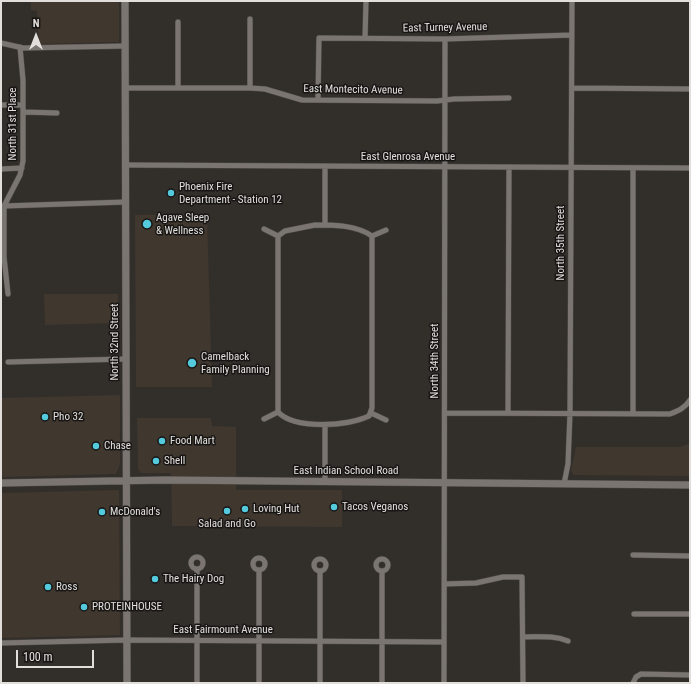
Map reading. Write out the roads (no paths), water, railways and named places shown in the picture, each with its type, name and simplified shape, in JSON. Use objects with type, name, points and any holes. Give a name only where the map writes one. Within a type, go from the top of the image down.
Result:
[{"type":"main road","name":"North 32nd Street","points":[[125,1],[127,683]]},
{"type":"main road","name":"East Indian School Road","points":[[1,483],[126,480],[690,485]]},
{"type":"street","points":[[365,38],[366,1]]},
{"type":"street","name":"North 35th Street","points":[[564,484],[568,464],[570,413],[572,1]]},
{"type":"street","points":[[250,19],[250,88]]},
{"type":"street","points":[[178,22],[178,88]]},
{"type":"street","name":"East Turney Avenue","points":[[318,100],[319,38],[445,39],[572,35]]},
{"type":"street","name":"North 34th Street","points":[[444,683],[445,39]]},
{"type":"street","points":[[1,43],[20,47],[47,48],[126,46]]},
{"type":"street","name":"North 31st Place","points":[[8,294],[4,257],[4,206],[22,168],[23,80],[20,47]]},
{"type":"street","name":"East Montecito Avenue","points":[[126,88],[265,89],[302,100],[444,100],[509,98]]},
{"type":"street","points":[[572,88],[690,89]]},
{"type":"street","points":[[1,106],[23,105]]},
{"type":"street","points":[[23,112],[57,113]]},
{"type":"street","name":"East Glenrosa Avenue","points":[[126,165],[690,168]]},
{"type":"street","points":[[325,166],[325,225]]},
{"type":"street","points":[[508,412],[509,167]]},
{"type":"street","points":[[1,169],[22,168]]},
{"type":"street","points":[[633,168],[633,414]]},
{"type":"street","points":[[4,206],[126,202]]},
{"type":"street","points":[[278,236],[285,232],[316,225],[325,225],[349,227],[365,231],[372,236]]},
{"type":"street","points":[[264,229],[278,236]]},
{"type":"street","points":[[372,236],[386,230]]},
{"type":"street","points":[[278,236],[278,412],[282,416],[290,419],[325,425],[355,421],[369,416],[371,413],[372,236]]},
{"type":"street","points":[[8,362],[126,359]]},
{"type":"street","points":[[445,413],[508,412],[670,414],[680,410],[690,400]]},
{"type":"street","points":[[264,419],[278,412]]},
{"type":"street","points":[[371,413],[386,420]]},
{"type":"street","points":[[325,425],[325,482]]},
{"type":"street","points":[[633,555],[690,556]]},
{"type":"street","points":[[197,570],[197,683]]},
{"type":"street","points":[[259,570],[259,683]]},
{"type":"street","points":[[320,571],[320,683]]},
{"type":"street","points":[[382,571],[382,683]]},
{"type":"street","points":[[444,584],[476,583],[502,577],[522,577],[523,683]]},
{"type":"street","points":[[634,614],[690,614]]},
{"type":"street","points":[[523,637],[554,637],[568,641]]},
{"type":"street","name":"East Fairmount Avenue","points":[[1,643],[127,640],[444,642]]},
{"type":"street","points":[[633,683],[636,677],[642,674],[690,675]]},
{"type":"place","name":"Phoenix Fire Department - Station 12","points":[[171,193]]},
{"type":"place","name":"Agave Sleep & Wellness","points":[[147,224]]},
{"type":"place","name":"Camelback Family Planning","points":[[192,363]]},
{"type":"place","name":"Pho 32","points":[[45,417]]},
{"type":"place","name":"Food Mart","points":[[162,441]]},
{"type":"place","name":"Chase","points":[[96,446]]},
{"type":"place","name":"Shell","points":[[156,461]]},
{"type":"place","name":"Tacos Veganos","points":[[334,507]]},
{"type":"place","name":"Loving Hut","points":[[245,509]]},
{"type":"place","name":"Salad and Go","points":[[227,511]]},
{"type":"place","name":"McDonald's","points":[[102,512]]},
{"type":"place","name":"The Hairy Dog","points":[[155,579]]},
{"type":"place","name":"Ross","points":[[48,587]]},
{"type":"place","name":"PROTEINHOUSE","points":[[84,607]]}]
